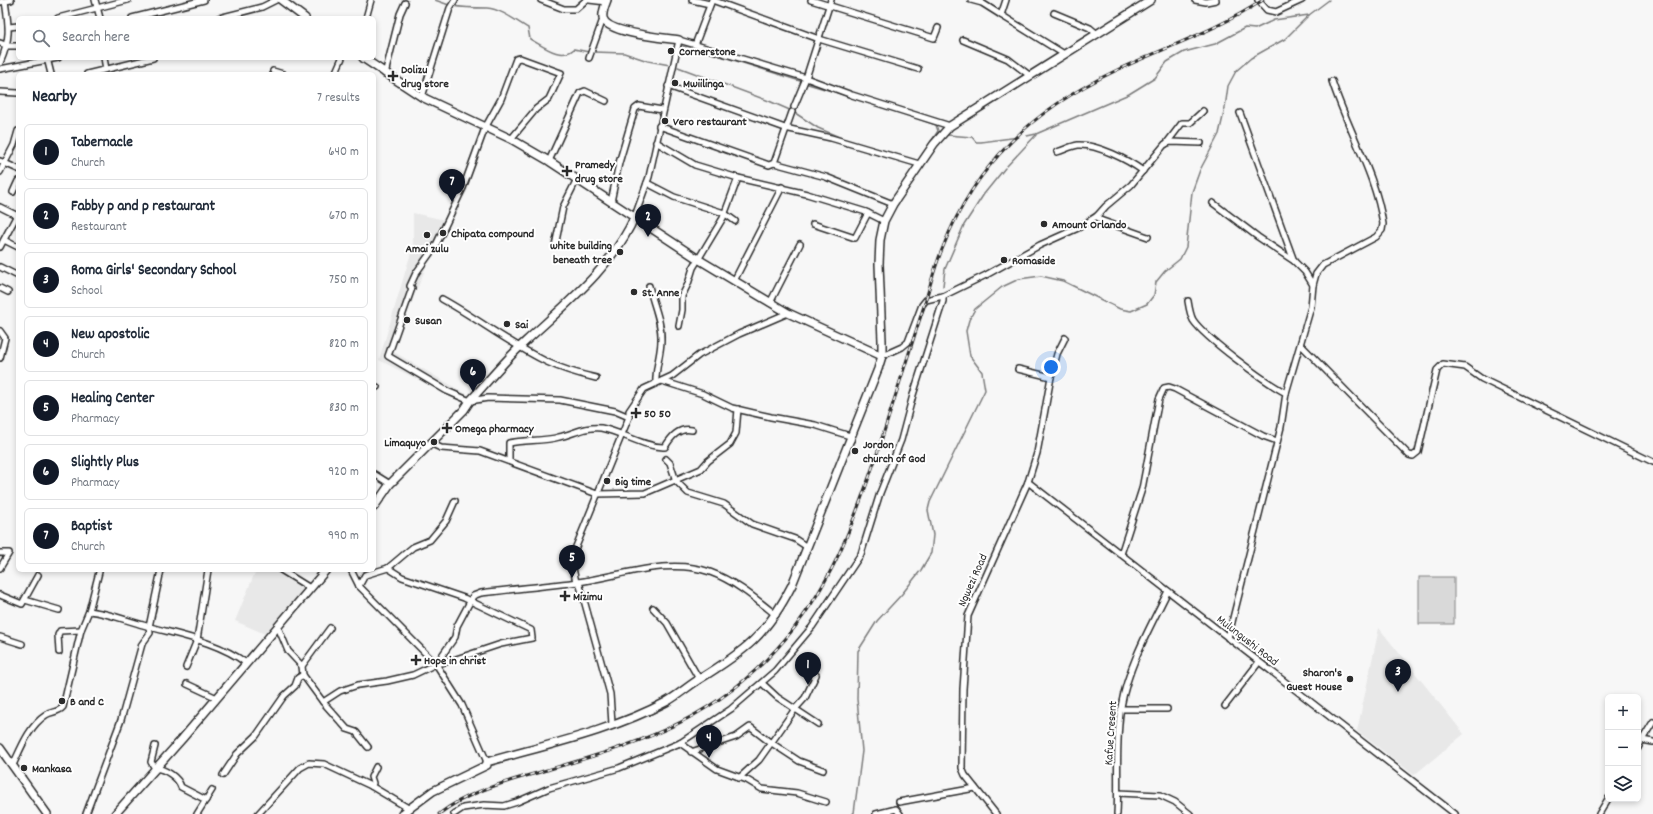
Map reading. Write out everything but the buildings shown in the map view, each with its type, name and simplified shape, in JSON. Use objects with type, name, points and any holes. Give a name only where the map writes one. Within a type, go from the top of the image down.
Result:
[{"type":"street","points":[[0,63],[8,46],[9,28],[2,2],[11,0]]},
{"type":"street","points":[[95,0],[99,16]]},
{"type":"street","points":[[65,16],[128,0]]},
{"type":"street","points":[[154,15],[204,0]]},
{"type":"street","points":[[227,16],[262,7],[276,0]]},
{"type":"street","points":[[281,0],[302,16]]},
{"type":"street","points":[[367,16],[371,0]]},
{"type":"street","points":[[422,97],[450,8],[455,0]]},
{"type":"street","points":[[541,0],[568,9],[576,9],[586,0]]},
{"type":"street","points":[[589,0],[607,1],[603,19],[589,58]]},
{"type":"street","points":[[692,0],[711,1],[819,39],[918,69]]},
{"type":"street","points":[[811,0],[830,3],[934,38],[938,28]]},
{"type":"street","points":[[971,0],[982,3],[1064,54]]},
{"type":"street","points":[[1001,15],[1006,0]]},
{"type":"street","points":[[402,814],[408,808],[452,780],[487,765],[487,762],[585,734],[667,702],[699,679],[729,661],[762,633],[776,616],[792,585],[851,441],[882,356],[879,264],[880,240],[884,220],[893,204],[919,164],[950,126],[1029,75],[1151,0]]},
{"type":"street","points":[[1195,0],[1206,2],[1216,0]]},
{"type":"street","points":[[1258,0],[1267,10],[1276,12],[1302,0]]},
{"type":"street","points":[[695,45],[711,1]]},
{"type":"street","points":[[385,74],[400,14],[405,3]]},
{"type":"street","points":[[774,163],[785,128],[806,78],[830,3]]},
{"type":"street","points":[[1054,13],[1090,28],[1097,34]]},
{"type":"street","points":[[603,19],[606,24],[616,29],[679,40],[806,78],[852,96],[950,126]]},
{"type":"street","points":[[9,28],[16,26]]},
{"type":"street","points":[[376,504],[390,484],[432,444],[520,347],[564,308],[601,268],[627,233],[635,216],[647,182],[679,40]]},
{"type":"street","points":[[963,40],[1008,59],[1029,75]]},
{"type":"street","points":[[0,43],[8,46],[16,46]]},
{"type":"street","points":[[511,139],[536,110],[549,100],[561,73],[520,58],[516,59],[501,99],[485,128],[456,202],[436,245],[424,261],[410,286],[412,288],[388,356],[447,391],[470,401],[488,398],[560,400],[615,411],[630,417]]},
{"type":"street","points":[[0,69],[42,60]]},
{"type":"street","points":[[47,60],[50,72]]},
{"type":"street","points":[[104,60],[106,69]]},
{"type":"street","points":[[95,72],[144,60]]},
{"type":"street","points":[[336,72],[341,60]]},
{"type":"street","points":[[366,60],[422,97],[511,139],[549,161],[635,216],[698,259],[788,314],[882,356]]},
{"type":"street","points":[[273,70],[278,72]]},
{"type":"street","points":[[1228,638],[1277,441],[1286,393],[1301,345],[1312,302],[1316,274],[1324,265],[1376,237],[1383,228],[1382,217],[1368,170],[1341,108],[1332,81]]},
{"type":"street","points":[[668,86],[785,128],[831,138],[919,164]]},
{"type":"street","points":[[549,161],[580,94],[585,91],[606,102]]},
{"type":"street","points":[[0,92],[16,93]]},
{"type":"street","points":[[611,202],[619,163],[635,108],[639,106],[662,110]]},
{"type":"street","points":[[882,356],[906,344],[923,303],[926,300],[943,296],[992,272],[1040,245],[1078,228],[1097,216],[1106,206],[1131,185],[1182,122],[1190,123],[1203,111]]},
{"type":"street","points":[[1240,113],[1294,261]]},
{"type":"street","points":[[659,126],[769,165],[774,163],[826,177],[893,204]]},
{"type":"street","points":[[0,172],[2,162],[14,145],[16,138]]},
{"type":"street","points":[[656,142],[695,165],[738,178],[782,187],[868,213],[884,220]]},
{"type":"street","points":[[1165,144],[1171,142],[1201,143]]},
{"type":"street","points":[[1057,152],[1080,145],[1121,158],[1143,171]]},
{"type":"street","points":[[2,162],[16,168]]},
{"type":"street","points":[[678,326],[682,310],[682,296],[698,259],[723,218],[738,178]]},
{"type":"street","points":[[555,246],[563,207],[577,180]]},
{"type":"street","points":[[647,182],[674,197],[724,213],[735,221]]},
{"type":"street","points":[[13,192],[16,185]]},
{"type":"street","points":[[734,281],[782,187]]},
{"type":"street","points":[[1213,203],[1251,232],[1294,261],[1305,272],[1314,285]]},
{"type":"street","points":[[0,207],[16,215]]},
{"type":"street","points":[[813,224],[855,238],[868,213]]},
{"type":"street","points":[[1097,216],[1100,220],[1148,237]]},
{"type":"street","points":[[0,248],[16,217]]},
{"type":"street","points":[[4,240],[16,246]]},
{"type":"street","points":[[770,303],[800,244]]},
{"type":"street","points":[[0,267],[16,275]]},
{"type":"street","points":[[649,286],[660,326],[661,341],[656,372],[656,383]]},
{"type":"street","points":[[0,288],[8,292]]},
{"type":"street","points":[[454,814],[463,808],[484,805],[504,806],[517,802],[549,788],[619,768],[680,743],[731,709],[763,684],[812,627],[860,554],[880,493],[901,440],[913,395],[943,302],[943,296]]},
{"type":"street","points":[[442,300],[470,315],[548,363],[572,372],[596,378]]},
{"type":"street","points":[[1188,302],[1192,319],[1214,340],[1286,393]]},
{"type":"street","points":[[612,724],[610,694],[571,559],[630,417],[629,411],[644,389],[672,376],[699,355],[740,334],[788,314]]},
{"type":"street","points":[[0,331],[5,338],[0,358]]},
{"type":"street","name":"Ngwezi Road","points":[[996,814],[974,788],[962,768],[963,689],[966,626],[968,616],[1028,482],[1037,453],[1051,377],[1057,354],[1065,338]]},
{"type":"street","points":[[1301,345],[1409,455],[1414,456],[1418,452],[1437,370],[1443,364],[1470,369],[1482,379],[1653,462]]},
{"type":"street","points":[[1018,369],[1051,377]]},
{"type":"street","points":[[662,381],[695,391],[738,409],[825,427],[850,436],[851,441]]},
{"type":"street","points":[[1121,554],[1142,489],[1159,399],[1164,388],[1169,386],[1263,436],[1277,441]]},
{"type":"street","points":[[432,444],[442,448],[480,451],[509,460],[597,494],[645,493],[701,470],[708,461],[730,444],[736,433],[738,409]]},
{"type":"street","points":[[509,460],[508,449],[510,443],[558,438],[593,428],[622,434],[647,444],[665,447],[678,432],[684,429],[692,430]]},
{"type":"street","points":[[666,459],[670,463],[676,481],[691,494],[724,504],[752,524],[795,539],[807,547]]},
{"type":"street","points":[[376,475],[390,484]]},
{"type":"street","name":"Mulungushi Road","points":[[1028,482],[1455,814]]},
{"type":"street","points":[[376,572],[388,568],[414,547],[430,540],[446,521],[454,501]]},
{"type":"street","points":[[0,553],[9,553],[0,568]]},
{"type":"street","points":[[436,664],[455,637],[457,626],[473,596],[482,593],[578,582],[648,569],[685,566],[711,572],[751,595],[776,616]]},
{"type":"street","points":[[323,702],[340,691],[358,685],[388,681],[413,675],[436,664],[501,644],[532,638],[531,630],[470,601],[402,577],[388,568]]},
{"type":"street","points":[[13,765],[29,733],[34,727],[47,714],[63,707],[81,630],[89,611],[98,572]]},
{"type":"street","points":[[86,814],[121,720],[142,644],[150,633],[149,627],[161,572]]},
{"type":"street","points":[[186,667],[197,640],[208,572]]},
{"type":"street","points":[[284,572],[310,588]]},
{"type":"street","points":[[115,814],[217,698],[324,572]]},
{"type":"street","points":[[352,572],[359,586],[436,664],[462,705],[487,762]]},
{"type":"street","points":[[359,586],[365,575],[375,572]]},
{"type":"street","points":[[0,595],[22,604],[38,575]]},
{"type":"street","name":"Kafue Cresent","points":[[1117,814],[1121,709],[1128,680],[1168,591]]},
{"type":"street","points":[[25,600],[59,610]]},
{"type":"street","points":[[653,608],[667,623],[699,679]]},
{"type":"street","points":[[89,611],[113,616],[197,640],[225,650],[246,663]]},
{"type":"street","points":[[278,627],[288,651],[302,666],[303,675],[323,702],[346,729],[356,732],[368,747]]},
{"type":"street","points":[[302,666],[330,628]]},
{"type":"street","points":[[59,652],[58,635],[60,631],[63,629],[81,630]]},
{"type":"street","points":[[0,638],[22,644]]},
{"type":"street","points":[[1225,706],[1259,662]]},
{"type":"street","points":[[223,775],[237,754],[256,736],[284,696],[295,686],[298,678],[303,675]]},
{"type":"street","points":[[739,778],[760,760],[795,709],[805,698],[816,675]]},
{"type":"street","points":[[187,684],[217,698]]},
{"type":"street","points":[[763,684],[777,697],[818,724]]},
{"type":"street","points":[[1121,709],[1167,709]]},
{"type":"street","points":[[1653,722],[1642,740],[1653,742]]},
{"type":"street","points":[[691,752],[736,737],[750,727],[771,743],[800,761],[823,770]]},
{"type":"street","points":[[680,743],[717,769],[769,791],[797,793],[826,802]]},
{"type":"street","points":[[155,746],[151,762],[156,768]]},
{"type":"street","points":[[0,748],[47,814]]},
{"type":"street","points":[[258,814],[300,768],[309,763],[324,764],[371,786],[408,808]]},
{"type":"street","points":[[371,786],[373,783],[372,777],[376,767]]},
{"type":"street","points":[[156,768],[162,768],[180,782],[181,787],[206,800]]},
{"type":"street","points":[[899,802],[974,788]]},
{"type":"street","points":[[197,814],[212,790]]},
{"type":"street","points":[[1118,793],[1160,795],[1175,802],[1190,814]]},
{"type":"street","points":[[1599,814],[1606,802]]},
{"type":"street","points":[[876,814],[896,809],[900,814]]},
{"type":"shaded area","points":[[413,213],[445,220],[392,351],[468,395],[473,400],[458,423],[457,414],[464,403],[379,360],[413,246]]},
{"type":"shaded area","points":[[255,572],[282,572],[309,591],[272,637],[235,621]]},
{"type":"shaded area","points":[[1419,577],[1454,577],[1454,624],[1419,624]]},
{"type":"shaded area","points":[[1379,628],[1464,734],[1414,775],[1357,731]]},
{"type":"waterway","points":[[435,0],[449,5]]},
{"type":"waterway","points":[[852,814],[854,813],[862,751],[857,699],[858,651],[877,621],[902,594],[921,570],[931,553],[933,535],[928,510],[930,502],[985,390],[982,372],[970,356],[966,331],[969,320],[975,309],[1002,287],[1019,279],[1041,276],[1063,281],[1120,309],[1131,311],[1147,304],[1154,295],[1156,282],[1165,271],[1180,259],[1186,247],[1192,192],[1200,170],[1219,134],[1228,86],[1236,71],[1251,58],[1285,39],[1309,15],[1329,0]]},
{"type":"waterway","points":[[452,6],[487,8],[503,13],[528,28],[530,39],[552,51],[563,53],[574,49],[589,52]]},
{"type":"waterway","points":[[1027,136],[1036,134],[1129,94],[1155,78],[1167,62],[1184,52],[1215,44],[1245,28],[1255,29],[1274,20],[1309,15]]},
{"type":"waterway","points":[[681,46],[692,47],[803,82]]},
{"type":"waterway","points":[[594,52],[624,53],[648,61],[670,65]]},
{"type":"waterway","points":[[678,67],[769,101],[792,111],[818,128],[863,145]]},
{"type":"waterway","points":[[808,84],[848,96]]},
{"type":"waterway","points":[[905,114],[936,125],[938,131],[920,158]]},
{"type":"waterway","points":[[947,135],[972,137],[976,142],[1019,137]]},
{"type":"waterway","points":[[1007,166],[1036,135]]},
{"type":"waterway","points":[[943,286],[945,269],[964,225],[984,194],[1005,168]]},
{"type":"railway","points":[[439,814],[477,792],[505,782],[578,761],[664,730],[691,717],[717,701],[742,682],[766,660],[787,638],[820,591],[845,541],[875,460],[940,255],[963,205],[989,166],[999,154],[1034,121],[1074,93],[1117,70],[1192,38],[1246,11],[1263,0]]},
{"type":"place","name":"Cornerstone","points":[[671,51]]},
{"type":"place","name":"Dolizu drug store","points":[[393,76]]},
{"type":"place","name":"Mwiilinga","points":[[675,83]]},
{"type":"place","name":"Vero restaurant","points":[[665,121]]},
{"type":"place","name":"Pramedy drug store","points":[[567,171]]},
{"type":"place","name":"Baptist","points":[[452,202]]},
{"type":"place","name":"Amount Orlando","points":[[1044,224]]},
{"type":"place","name":"Chipata compound","points":[[443,233]]},
{"type":"place","name":"Amai zulu","points":[[427,235]]},
{"type":"place","name":"Fabby p and p restaurant","points":[[648,237]]},
{"type":"place","name":"white building beneath tree","points":[[620,252]]},
{"type":"place","name":"Romaside","points":[[1004,260]]},
{"type":"place","name":"St. Anne","points":[[634,292]]},
{"type":"place","name":"Susan","points":[[407,320]]},
{"type":"place","name":"Sai","points":[[507,324]]},
{"type":"place","name":"Slightly Plus","points":[[473,392]]},
{"type":"place","name":"50 50","points":[[636,413]]},
{"type":"place","name":"Omega pharmacy","points":[[447,428]]},
{"type":"place","name":"Limaquyo","points":[[434,442]]},
{"type":"place","name":"Jordon church of God","points":[[855,451]]},
{"type":"place","name":"Big time","points":[[607,481]]},
{"type":"place","name":"Healing Center","points":[[572,578]]},
{"type":"place","name":"Mizimu","points":[[565,596]]},
{"type":"place","name":"Hope in christ","points":[[416,660]]},
{"type":"place","name":"Sharon's Guest House","points":[[1350,679]]},
{"type":"place","name":"Tabernacle","points":[[808,685]]},
{"type":"place","name":"Roma Girls' Secondary School","points":[[1398,692]]},
{"type":"place","name":"B and C","points":[[62,701]]},
{"type":"place","name":"New apostolic","points":[[709,758]]},
{"type":"place","name":"Mankasa","points":[[24,768]]}]
